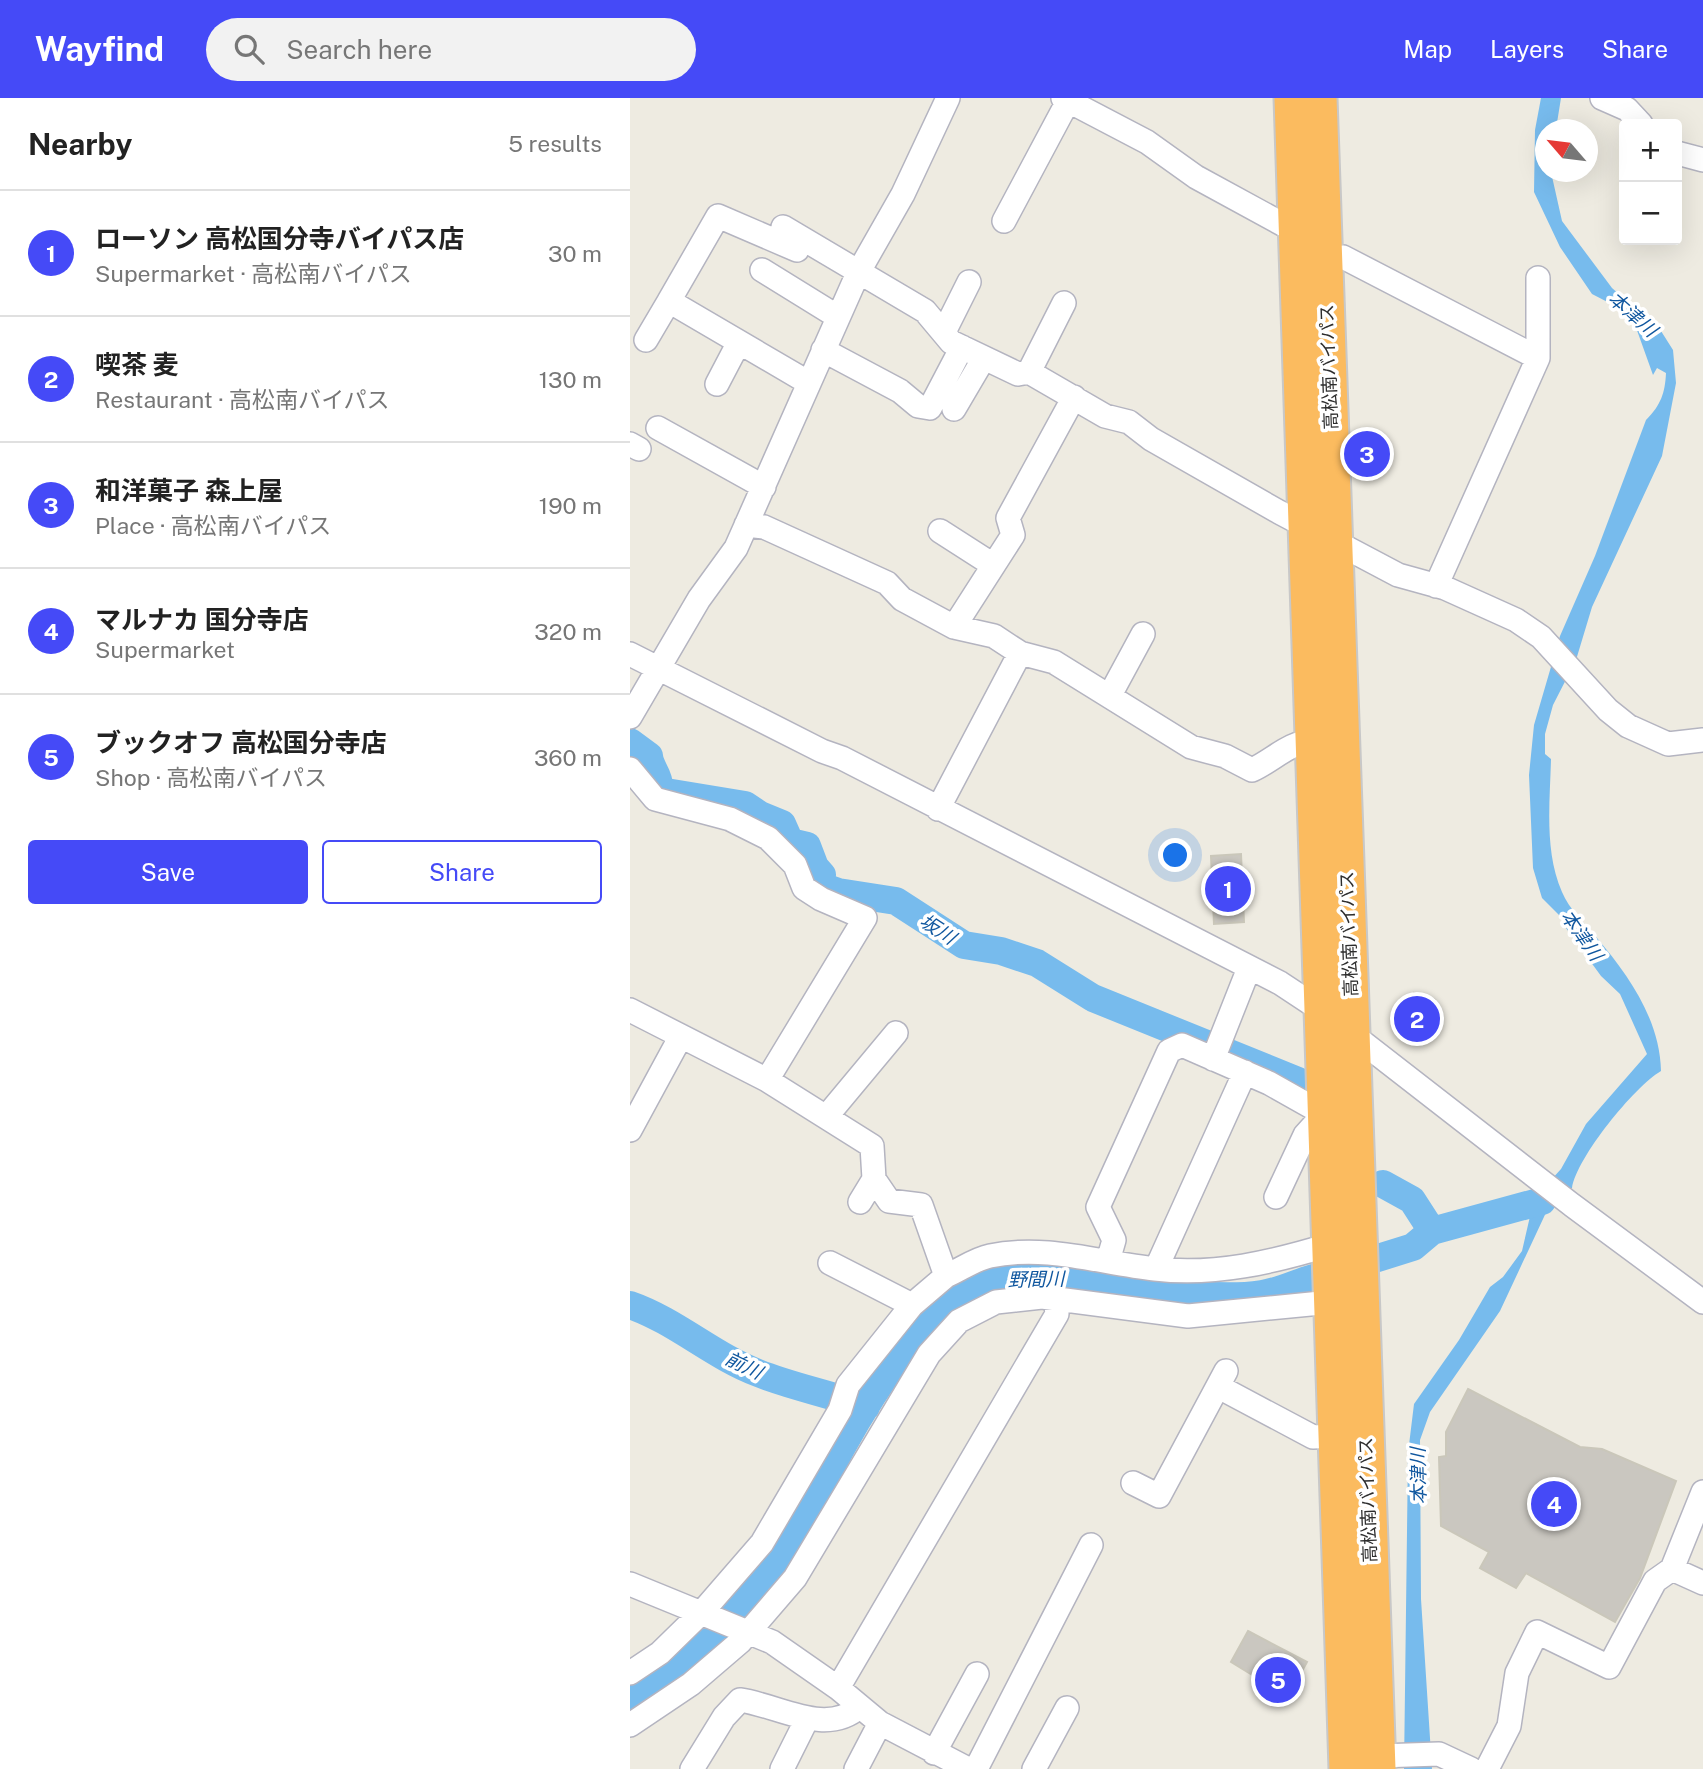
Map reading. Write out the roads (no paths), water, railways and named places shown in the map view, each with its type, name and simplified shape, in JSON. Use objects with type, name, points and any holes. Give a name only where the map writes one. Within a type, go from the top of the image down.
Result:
[{"type":"highway","name":"高松南バイパス","points":[[1292,98],[1321,245]]},
{"type":"highway","name":"高松南バイパス","points":[[1320,98],[1320,532],[1312,741],[1324,1114],[1344,1238]]},
{"type":"highway","name":"高松南バイパス","points":[[1320,532],[1353,1036],[1335,1436],[1346,1769]]},
{"type":"highway","name":"高松南バイパス","points":[[1340,1292],[1386,1760]]},
{"type":"street","points":[[630,717],[699,599],[736,548],[855,278],[903,194],[948,98]]},
{"type":"street","points":[[1602,98],[1627,109],[1636,119]]},
{"type":"street","points":[[1004,221],[1065,100],[1147,142],[1196,177],[1455,313],[1468,324],[1538,358]]},
{"type":"street","points":[[1682,154],[1703,160]]},
{"type":"street","points":[[646,340],[718,216],[925,311],[962,347],[1018,374],[1029,372],[1105,416],[1129,422],[1150,439],[1398,575],[1436,586],[1517,620],[1541,638],[1618,719],[1654,739],[1682,745],[1703,740]]},
{"type":"street","points":[[783,227],[855,278]]},
{"type":"street","points":[[762,270],[838,317]]},
{"type":"street","points":[[1436,586],[1538,358],[1538,278]]},
{"type":"street","points":[[944,332],[969,282]]},
{"type":"street","points":[[669,301],[809,383]]},
{"type":"street","points":[[1029,372],[1064,303]]},
{"type":"street","points":[[717,384],[739,342]]},
{"type":"street","points":[[823,351],[900,390],[918,406],[930,408],[962,347]]},
{"type":"street","points":[[954,409],[984,358]]},
{"type":"street","points":[[954,627],[1013,535],[1009,518],[1074,397]]},
{"type":"street","points":[[658,428],[764,487]]},
{"type":"street","points":[[747,526],[764,527],[887,583],[902,599],[954,627],[994,636],[1020,653],[1054,662],[1191,747],[1226,756],[1252,770],[1278,758],[1293,743],[1312,741]]},
{"type":"street","points":[[940,531],[993,565]]},
{"type":"street","points":[[1110,695],[1143,634]]},
{"type":"street","points":[[938,809],[1020,653]]},
{"type":"street","points":[[630,654],[822,751],[842,758],[1280,983],[1321,1010],[1572,1205],[1703,1302]]},
{"type":"street","points":[[630,769],[655,799],[730,819],[768,838],[795,865],[804,888],[821,900],[865,918],[767,1080]]},
{"type":"street","points":[[1217,1050],[1250,968]]},
{"type":"street","points":[[630,1010],[767,1080],[872,1146],[874,1179],[889,1200],[921,1205],[946,1276]]},
{"type":"street","points":[[826,1117],[896,1032]]},
{"type":"street","points":[[630,1130],[681,1036]]},
{"type":"street","points":[[1108,1261],[1114,1240],[1098,1207],[1169,1051],[1182,1045],[1217,1050],[1245,1072],[1324,1114],[1305,1135],[1276,1197]]},
{"type":"street","points":[[1156,1269],[1245,1072]]},
{"type":"street","points":[[860,1202],[874,1179]]},
{"type":"street","points":[[630,1674],[660,1653],[706,1613],[762,1543],[840,1410],[848,1385],[912,1306],[946,1276],[989,1256],[1057,1252],[1156,1269],[1223,1270],[1289,1257],[1344,1238]]},
{"type":"street","points":[[830,1264],[912,1306]]},
{"type":"street","points":[[630,1725],[691,1684],[747,1630],[795,1578],[865,1458],[936,1346],[959,1321],[996,1302],[1042,1297],[1188,1316],[1340,1292]]},
{"type":"street","points":[[838,1688],[1057,1314],[1055,1298]]},
{"type":"street","points":[[1133,1483],[1159,1496],[1222,1379],[1313,1437],[1335,1436]]},
{"type":"street","points":[[1487,1769],[1509,1726],[1517,1674],[1537,1632],[1609,1667],[1655,1581],[1672,1569],[1703,1492]]},
{"type":"street","points":[[975,1769],[1091,1545]]},
{"type":"street","points":[[1672,1569],[1703,1583]]},
{"type":"street","points":[[630,1584],[772,1642],[838,1688],[880,1723],[936,1760],[968,1769]]},
{"type":"street","points":[[936,1760],[977,1674]]},
{"type":"street","points":[[693,1769],[724,1717],[740,1700],[807,1719],[848,1717],[859,1707]]},
{"type":"street","points":[[1034,1769],[1067,1708]]},
{"type":"street","points":[[782,1769],[807,1719]]},
{"type":"street","points":[[856,1769],[880,1723]]},
{"type":"street","points":[[1386,1760],[1435,1754],[1449,1756],[1471,1769]]},
{"type":"water","points":[[1541,98],[1561,98],[1558,119],[1537,119]]},
{"type":"water","name":"本津川","points":[[1535,130],[1535,182],[1553,182],[1562,221],[1612,288],[1661,331],[1673,350],[1676,383],[1662,456],[1592,607],[1576,660],[1553,705],[1545,734],[1545,754],[1551,759],[1549,826],[1556,876],[1569,904],[1609,953],[1641,1000],[1655,1034],[1661,1071],[1622,1107],[1584,1159],[1572,1188],[1550,1204],[1500,1311],[1430,1412],[1420,1440],[1421,1599],[1432,1769],[1404,1769],[1408,1453],[1414,1404],[1459,1340],[1490,1287],[1503,1277],[1522,1251],[1531,1212],[1527,1201],[1541,1191],[1561,1169],[1586,1124],[1647,1054],[1620,994],[1601,976],[1566,928],[1565,921],[1542,898],[1533,868],[1529,775],[1534,725],[1560,636],[1595,556],[1646,420],[1661,398],[1666,373],[1657,368],[1653,375],[1634,322],[1623,310],[1592,294],[1560,247],[1534,192]]},
{"type":"waterway","name":"坂川","points":[[630,742],[649,756],[659,786],[666,792],[745,805],[782,824],[790,842],[807,846],[815,867],[822,875],[821,886],[838,892],[896,901],[964,945],[1001,951],[1037,963],[1093,998],[1298,1081]]},
{"type":"waterway","name":"坂川","points":[[1383,1184],[1412,1200],[1432,1231]]},
{"type":"waterway","name":"野間川","points":[[630,1701],[701,1645],[765,1580],[800,1530],[838,1455],[889,1371],[930,1320],[952,1301],[973,1288],[1006,1279],[1041,1277],[1078,1279],[1190,1294],[1262,1294],[1413,1247],[1432,1231],[1542,1201]]},
{"type":"waterway","name":"前川","points":[[630,1305],[663,1320],[741,1366],[866,1407]]},
{"type":"place","name":"和洋菓子 森上屋","points":[[1367,454]]},
{"type":"place","name":"ローソン 高松国分寺バイパス店","points":[[1228,889]]},
{"type":"place","name":"喫茶 麦","points":[[1417,1019]]},
{"type":"place","name":"マルナカ 国分寺店","points":[[1554,1504]]},
{"type":"place","name":"ブックオフ 高松国分寺店","points":[[1278,1680]]}]
